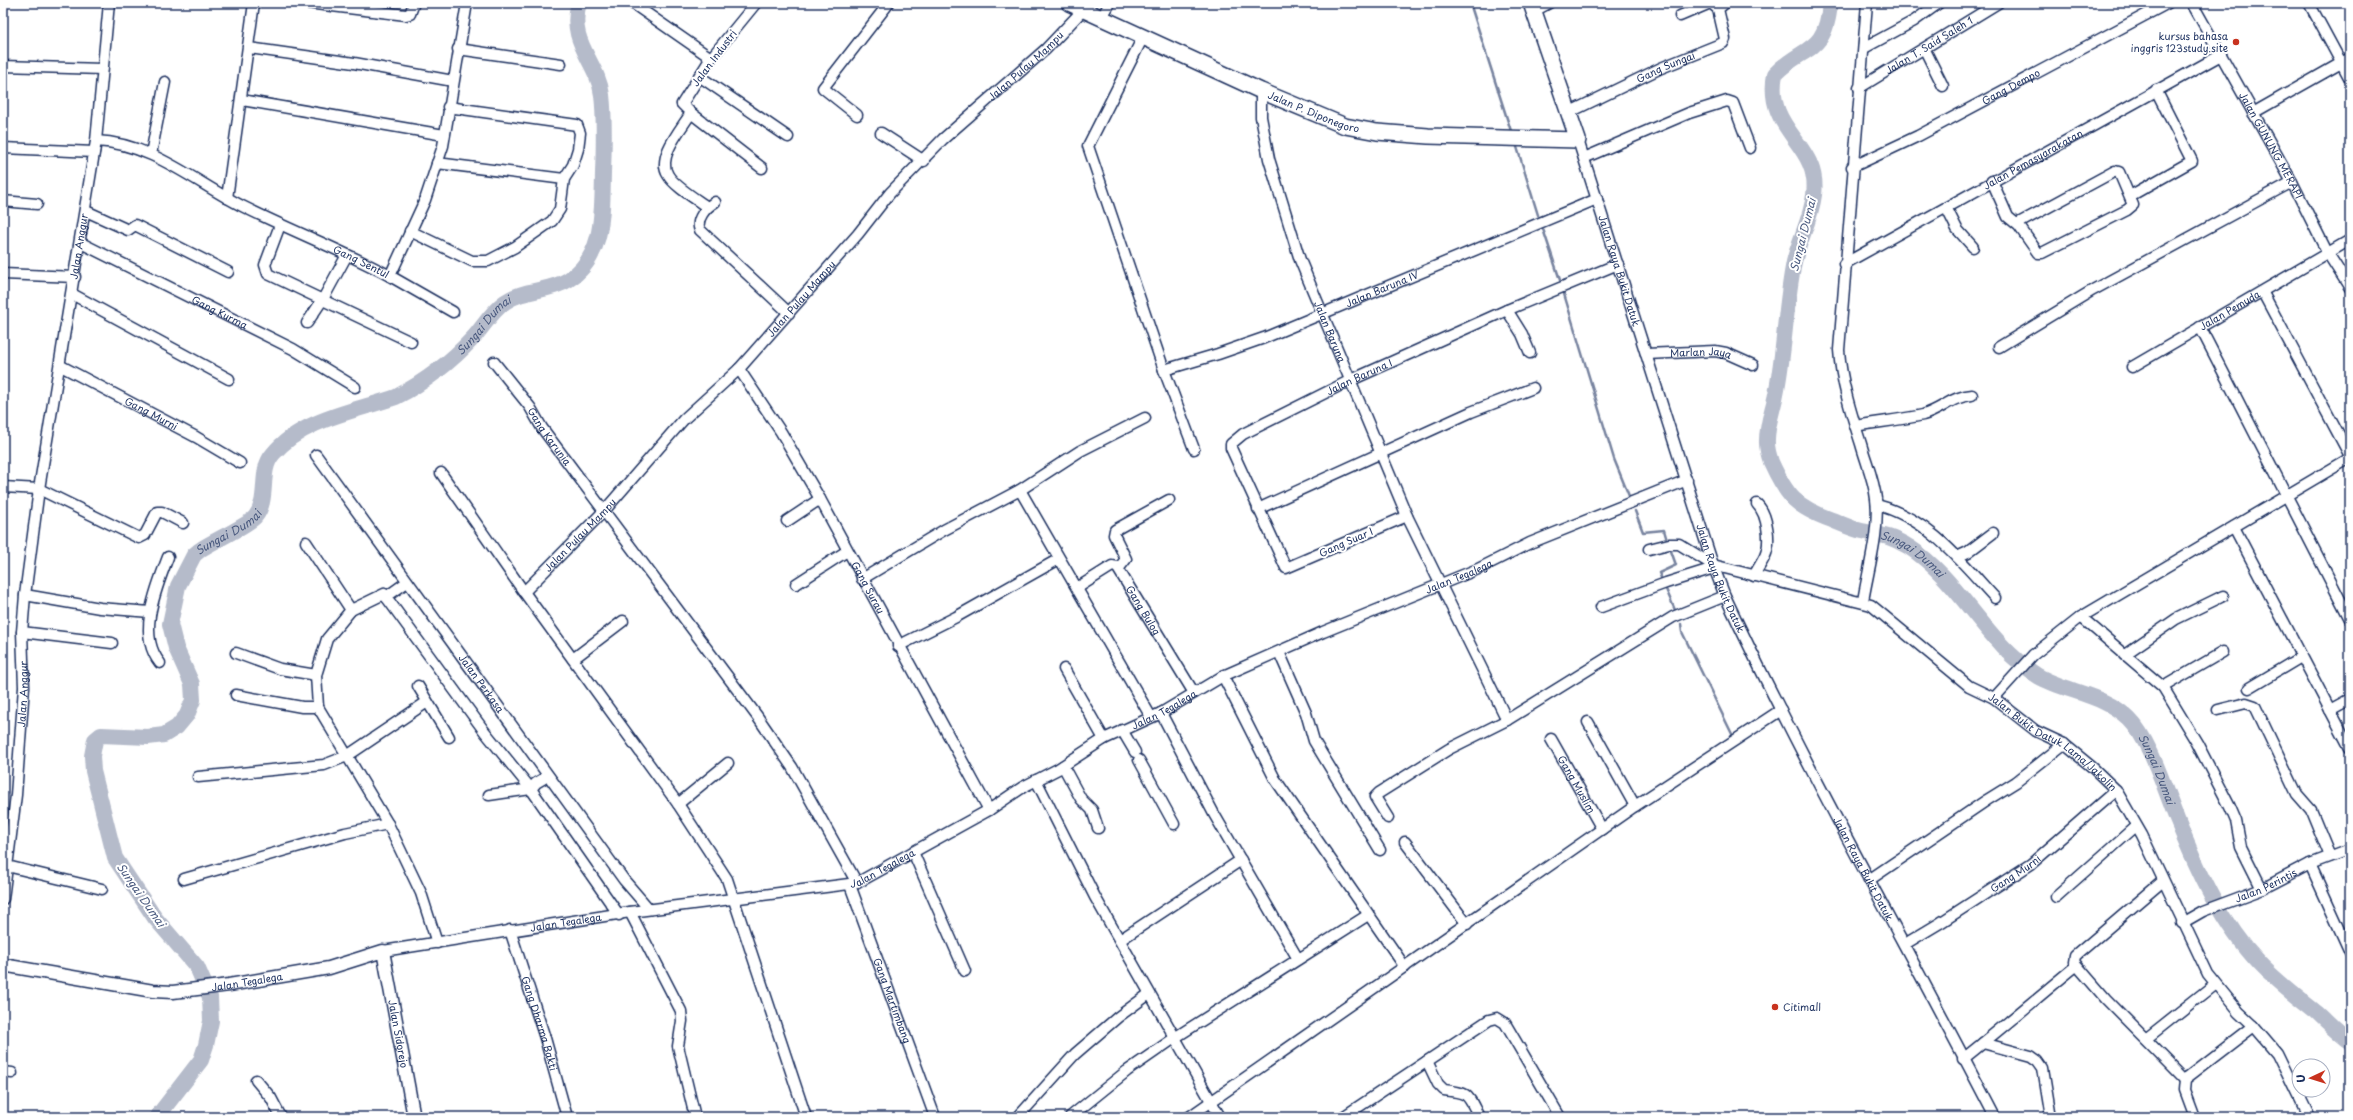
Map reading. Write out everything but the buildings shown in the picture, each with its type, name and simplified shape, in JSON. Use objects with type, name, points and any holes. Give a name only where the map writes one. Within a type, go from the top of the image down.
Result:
[{"type":"main road","name":"Jalan P. Diponegoro","points":[[1069,3],[1101,19],[1261,91],[1326,119],[1360,130],[1497,139],[1578,140]]},
{"type":"main road","name":"Jalan Raya Bukit Datuk","points":[[1532,7],[1578,140]]},
{"type":"street","name":"Jalan Anggur","points":[[3,899],[16,795],[24,687],[22,632],[25,596],[39,490],[61,366],[96,141],[109,3]]},
{"type":"street","points":[[227,198],[242,100],[254,3]]},
{"type":"street","points":[[307,3],[406,15],[410,14],[414,3]]},
{"type":"street","name":"Gang Sentul","points":[[96,141],[120,144],[151,154],[227,198],[280,225],[390,276],[425,200],[437,163],[444,135],[467,3]]},
{"type":"street","points":[[632,3],[711,58]]},
{"type":"street","name":"Jalan Industri","points":[[691,113],[682,106],[682,101],[711,58],[756,3]]},
{"type":"street","points":[[857,115],[823,88],[889,3]]},
{"type":"street","points":[[1101,19],[1110,3]]},
{"type":"street","points":[[1532,7],[1549,3]]},
{"type":"street","points":[[1863,601],[1876,524],[1877,505],[1875,488],[1855,426],[1842,376],[1839,350],[1844,264],[1847,250],[1852,168],[1867,3]]},
{"type":"street","points":[[1864,48],[1914,21],[1939,3]]},
{"type":"street","name":"Jalan T. Said Saleh 1","points":[[1859,88],[1925,50],[1998,3]]},
{"type":"street","name":"Gang Dempo","points":[[1852,168],[1918,136],[2168,3]]},
{"type":"street","name":"Jalan GUNUNG MERAPI","points":[[2192,3],[2292,182],[2327,252],[2350,288]]},
{"type":"street","points":[[2309,3],[2345,61],[2350,79]]},
{"type":"street","points":[[1680,16],[1708,4],[1721,6]]},
{"type":"street","name":"Gang Sungai","points":[[1568,113],[1662,68],[1723,43],[1726,39],[1721,6]]},
{"type":"street","name":"Jalan Pulau Mampu","points":[[524,592],[604,511],[684,419],[739,369],[858,234],[890,193],[924,161],[943,139],[1046,49],[1083,10]]},
{"type":"street","points":[[1143,37],[1088,146],[1164,370],[1194,449]]},
{"type":"street","points":[[249,48],[354,63],[453,81]]},
{"type":"street","points":[[458,49],[561,64]]},
{"type":"street","points":[[1925,50],[1943,86]]},
{"type":"street","name":"Jalan Pemasyarakatan","points":[[1844,264],[1947,209],[1992,182],[2098,125],[2156,90],[2221,55]]},
{"type":"street","points":[[2253,113],[2345,61]]},
{"type":"street","points":[[3,66],[102,69]]},
{"type":"street","points":[[699,76],[788,137]]},
{"type":"street","points":[[151,154],[165,82]]},
{"type":"street","points":[[2130,196],[2192,161],[2156,90]]},
{"type":"street","name":"Jalan Baruna","points":[[1261,91],[1262,126],[1278,194],[1295,247],[1349,381],[1407,516],[1507,720]]},
{"type":"street","points":[[242,100],[444,135]]},
{"type":"street","points":[[1584,158],[1689,113],[1727,101],[1733,103],[1750,148]]},
{"type":"street","points":[[410,231],[472,261],[488,260],[515,247],[552,221],[560,209],[564,179],[576,160],[580,134],[577,124],[448,106]]},
{"type":"street","points":[[762,168],[691,113],[668,151],[665,162],[665,169],[670,178],[711,205],[699,222],[698,227],[702,234],[789,313]]},
{"type":"street","points":[[881,132],[924,161]]},
{"type":"street","name":"Jalan Raya Bukit Datuk","points":[[1578,140],[1714,567],[1725,596],[1869,880],[1905,944],[1963,1059],[1995,1117]]},
{"type":"street","points":[[3,148],[94,152]]},
{"type":"street","points":[[437,163],[564,179]]},
{"type":"street","points":[[1992,182],[2008,217],[2017,224],[2038,253],[2042,253],[2127,210],[2133,205],[2119,172],[2115,171],[2017,224]]},
{"type":"street","points":[[1999,347],[2093,290],[2292,182]]},
{"type":"street","name":"Jalan Baruna IV","points":[[1164,370],[1218,354],[1322,314],[1598,199]]},
{"type":"street","points":[[3,201],[36,204]]},
{"type":"street","points":[[1947,209],[1957,229],[1965,235],[1973,247]]},
{"type":"street","points":[[86,211],[128,230],[135,226],[228,272]]},
{"type":"street","points":[[280,225],[266,265],[266,272],[268,274],[324,299],[411,342]]},
{"type":"street","name":"Jalan Pemuda","points":[[2132,367],[2200,327],[2263,293],[2327,252],[2350,240]]},
{"type":"street","name":"Gang Kurma","points":[[81,243],[293,348],[355,387]]},
{"type":"street","points":[[307,323],[324,299],[347,255]]},
{"type":"street","name":"Jalan Baruna I","points":[[1286,568],[1231,448],[1232,441],[1349,381],[1507,310],[1618,264]]},
{"type":"street","points":[[3,274],[75,277]]},
{"type":"street","points":[[390,276],[453,312]]},
{"type":"street","points":[[1994,698],[2033,655],[2081,617],[2350,457],[2263,293]]},
{"type":"street","points":[[72,294],[229,379]]},
{"type":"street","points":[[1507,310],[1522,334],[1530,353]]},
{"type":"street","points":[[2200,327],[2350,619]]},
{"type":"street","name":"Marlan Jaya","points":[[1646,354],[1715,351],[1726,353],[1753,364]]},
{"type":"street","name":"Gang Karunia","points":[[494,362],[530,407],[542,428],[779,747],[853,884]]},
{"type":"street","name":"Gang Murni","points":[[61,366],[196,437],[240,463]]},
{"type":"street","name":"Gang Surau","points":[[739,369],[782,432],[820,499],[846,551],[989,810]]},
{"type":"street","points":[[1258,509],[1471,412],[1533,388]]},
{"type":"street","points":[[1855,426],[1935,411],[1959,397],[1972,395]]},
{"type":"street","points":[[862,579],[944,530],[1020,490],[1080,450],[1145,418]]},
{"type":"street","name":"Jalan Perkasa","points":[[316,455],[624,880],[649,909]]},
{"type":"street","points":[[441,474],[524,592],[678,804],[727,879],[806,1117]]},
{"type":"street","name":"Jalan Tegalega","points":[[3,965],[153,991],[173,992],[229,986],[329,968],[383,951],[437,944],[510,930],[619,915],[649,909],[733,900],[853,884],[989,810],[1036,780],[1063,766],[1104,739],[1156,715],[1223,676],[1440,584],[1530,543],[1687,480]]},
{"type":"street","points":[[3,487],[39,490],[139,538],[145,535],[157,512],[162,512],[183,523]]},
{"type":"street","points":[[1020,490],[1077,588],[1156,715],[1298,959]]},
{"type":"street","points":[[787,521],[820,499]]},
{"type":"street","points":[[1077,588],[1112,566],[1118,568],[1126,559],[1114,535],[1115,530],[1169,500]]},
{"type":"street","points":[[1754,576],[1765,556],[1768,544],[1763,513],[1757,504]]},
{"type":"street","points":[[1877,505],[1895,511],[1925,528],[1957,557],[1995,598]]},
{"type":"street","name":"Gang Suar I","points":[[1286,568],[1407,516]]},
{"type":"street","points":[[2234,527],[2350,748]]},
{"type":"street","points":[[1957,557],[1968,552],[1993,533]]},
{"type":"street","points":[[306,542],[351,610]]},
{"type":"street","name":"Jalan Bukit Datuk Lama/Jakolin","points":[[1649,548],[1669,544],[1679,544],[1714,567],[1841,598],[1863,601],[1878,609],[1968,686],[1994,698],[2036,731],[2064,744],[2116,790],[2136,826],[2182,923],[2215,984],[2277,1053],[2308,1117]]},
{"type":"street","points":[[796,584],[846,551]]},
{"type":"street","points":[[160,663],[154,656],[152,648],[150,612],[152,601],[168,557]]},
{"type":"street","points":[[898,646],[956,617],[1059,558]]},
{"type":"street","points":[[1601,607],[1714,567]]},
{"type":"street","name":"Gang Bulog","points":[[1118,568],[1194,693]]},
{"type":"street","points":[[386,597],[407,582]]},
{"type":"street","points":[[437,944],[421,893],[388,824],[318,707],[316,675],[327,639],[351,610],[384,594],[485,732],[531,789],[619,915]]},
{"type":"street","points":[[25,596],[100,608],[150,612]]},
{"type":"street","points":[[1388,818],[1375,797],[1377,794],[1443,752],[1507,720],[1673,617],[1725,596]]},
{"type":"street","points":[[2124,655],[2176,619],[2223,596]]},
{"type":"street","points":[[2081,617],[2163,687],[2197,744],[2230,807],[2236,821],[2241,847],[2262,889]]},
{"type":"street","points":[[573,659],[623,621]]},
{"type":"street","points":[[22,632],[112,643]]},
{"type":"street","points":[[1279,652],[1306,713],[1314,741],[1380,850]]},
{"type":"street","points":[[2163,687],[2223,652]]},
{"type":"street","points":[[236,653],[280,670],[316,675]]},
{"type":"street","points":[[2249,688],[2301,657]]},
{"type":"street","points":[[1064,669],[1104,739]]},
{"type":"street","points":[[1223,676],[1275,779],[1405,967]]},
{"type":"street","points":[[418,686],[449,737]]},
{"type":"street","points":[[236,696],[302,708],[318,707]]},
{"type":"street","points":[[2330,710],[2350,699]]},
{"type":"street","points":[[198,777],[324,765],[347,756],[427,702]]},
{"type":"street","points":[[2218,710],[2246,703],[2255,706],[2297,794],[2311,810],[2330,856]]},
{"type":"street","points":[[1189,1117],[1635,806],[1782,710]]},
{"type":"street","points":[[1588,722],[1635,806]]},
{"type":"street","points":[[1122,730],[1174,824]]},
{"type":"street","name":"Gang Muslim","points":[[1551,739],[1602,830]]},
{"type":"street","points":[[1869,880],[2016,782],[2064,744]]},
{"type":"street","points":[[678,804],[728,763]]},
{"type":"street","points":[[1063,766],[1081,799],[1092,810],[1098,828]]},
{"type":"street","points":[[489,795],[531,789],[536,783],[548,776]]},
{"type":"street","points":[[1036,780],[1091,890],[1220,1117]]},
{"type":"street","name":"Gang Murni","points":[[1905,944],[2031,864],[2116,790]]},
{"type":"street","points":[[184,879],[345,834],[388,824]]},
{"type":"street","points":[[2056,897],[2136,826]]},
{"type":"street","points":[[1405,842],[1467,924]]},
{"type":"street","name":"Jalan Perintis","points":[[2182,923],[2203,911],[2236,900],[2262,889],[2310,864],[2350,849]]},
{"type":"street","points":[[913,852],[965,971]]},
{"type":"street","points":[[1120,940],[1241,860]]},
{"type":"street","points":[[2310,864],[2350,952]]},
{"type":"street","points":[[7,866],[102,889]]},
{"type":"street","points":[[2163,881],[2075,956],[2074,962],[2106,999],[2147,1038],[2186,1079]]},
{"type":"street","name":"Gang Martimbang","points":[[853,884],[935,1117]]},
{"type":"street","points":[[630,912],[681,1011],[682,1021],[678,1046],[694,1117]]},
{"type":"street","points":[[1070,1117],[1127,1071],[1368,914]]},
{"type":"street","name":"Gang Dharma Bakti","points":[[510,930],[545,1038],[567,1117]]},
{"type":"street","name":"Jalan Sidorejo","points":[[383,951],[414,1117]]},
{"type":"street","points":[[1963,1059],[2076,966]]},
{"type":"street","points":[[2147,1038],[2215,984]]},
{"type":"street","points":[[1018,1117],[1075,1054],[1118,1017],[1149,994]]},
{"type":"street","points":[[1343,1117],[1489,1020],[1500,1019],[1505,1023],[1560,1117]]},
{"type":"street","points":[[2194,1117],[2184,1090],[2186,1079],[2254,1026]]},
{"type":"street","points":[[1983,1043],[2031,1056],[2038,1061],[2043,1068],[2051,1117]]},
{"type":"street","points":[[1427,1061],[1438,1084],[1444,1090],[1458,1090],[1466,1094],[1479,1117]]},
{"type":"street","points":[[256,1080],[271,1098],[281,1117]]},
{"type":"waterway","name":"Sungai Dumai","points":[[157,1117],[201,1060],[211,1021],[210,997],[197,967],[155,918],[115,858],[93,771],[92,756],[95,740],[101,735],[148,737],[164,735],[177,727],[187,715],[193,700],[192,684],[176,648],[170,624],[178,586],[194,555],[206,546],[245,525],[255,517],[262,502],[266,468],[273,454],[285,442],[314,424],[396,397],[407,391],[437,371],[456,355],[505,302],[520,295],[561,284],[580,270],[589,259],[595,246],[601,217],[604,114],[599,83],[584,51],[577,29],[576,17],[579,3]]},
{"type":"waterway","points":[[1470,3],[1511,131]]},
{"type":"waterway","name":"Sungai Dumai","points":[[1830,3],[1828,20],[1824,32],[1818,41],[1775,74],[1774,94],[1777,110],[1784,124],[1802,149],[1809,162],[1814,177],[1814,195],[1812,204],[1794,262],[1791,278],[1779,378],[1767,437],[1768,451],[1771,462],[1782,484],[1801,505],[1820,515],[1854,529],[1886,536],[1909,547],[1944,577],[1988,630],[2019,662],[2038,676],[2109,704],[2129,719],[2137,728],[2151,753],[2194,859],[2222,914],[2246,948],[2259,963],[2287,989],[2317,1013],[2341,1036],[2350,1042]]},
{"type":"waterway","points":[[1517,147],[1538,215]]},
{"type":"waterway","points":[[1543,229],[1560,280]]},
{"type":"waterway","points":[[1564,294],[1614,459],[1629,496]]},
{"type":"waterway","points":[[1635,511],[1643,532],[1664,530],[1666,537]]},
{"type":"waterway","points":[[1663,582],[1659,573],[1676,565],[1671,551]]},
{"type":"waterway","points":[[1665,587],[1675,610]]},
{"type":"waterway","points":[[1681,624],[1682,632],[1732,734]]},
{"type":"place","name":"kursus bahasa inggris 123study.site","points":[[2236,42]]},
{"type":"place","name":"Citimall","points":[[1775,1007]]}]
